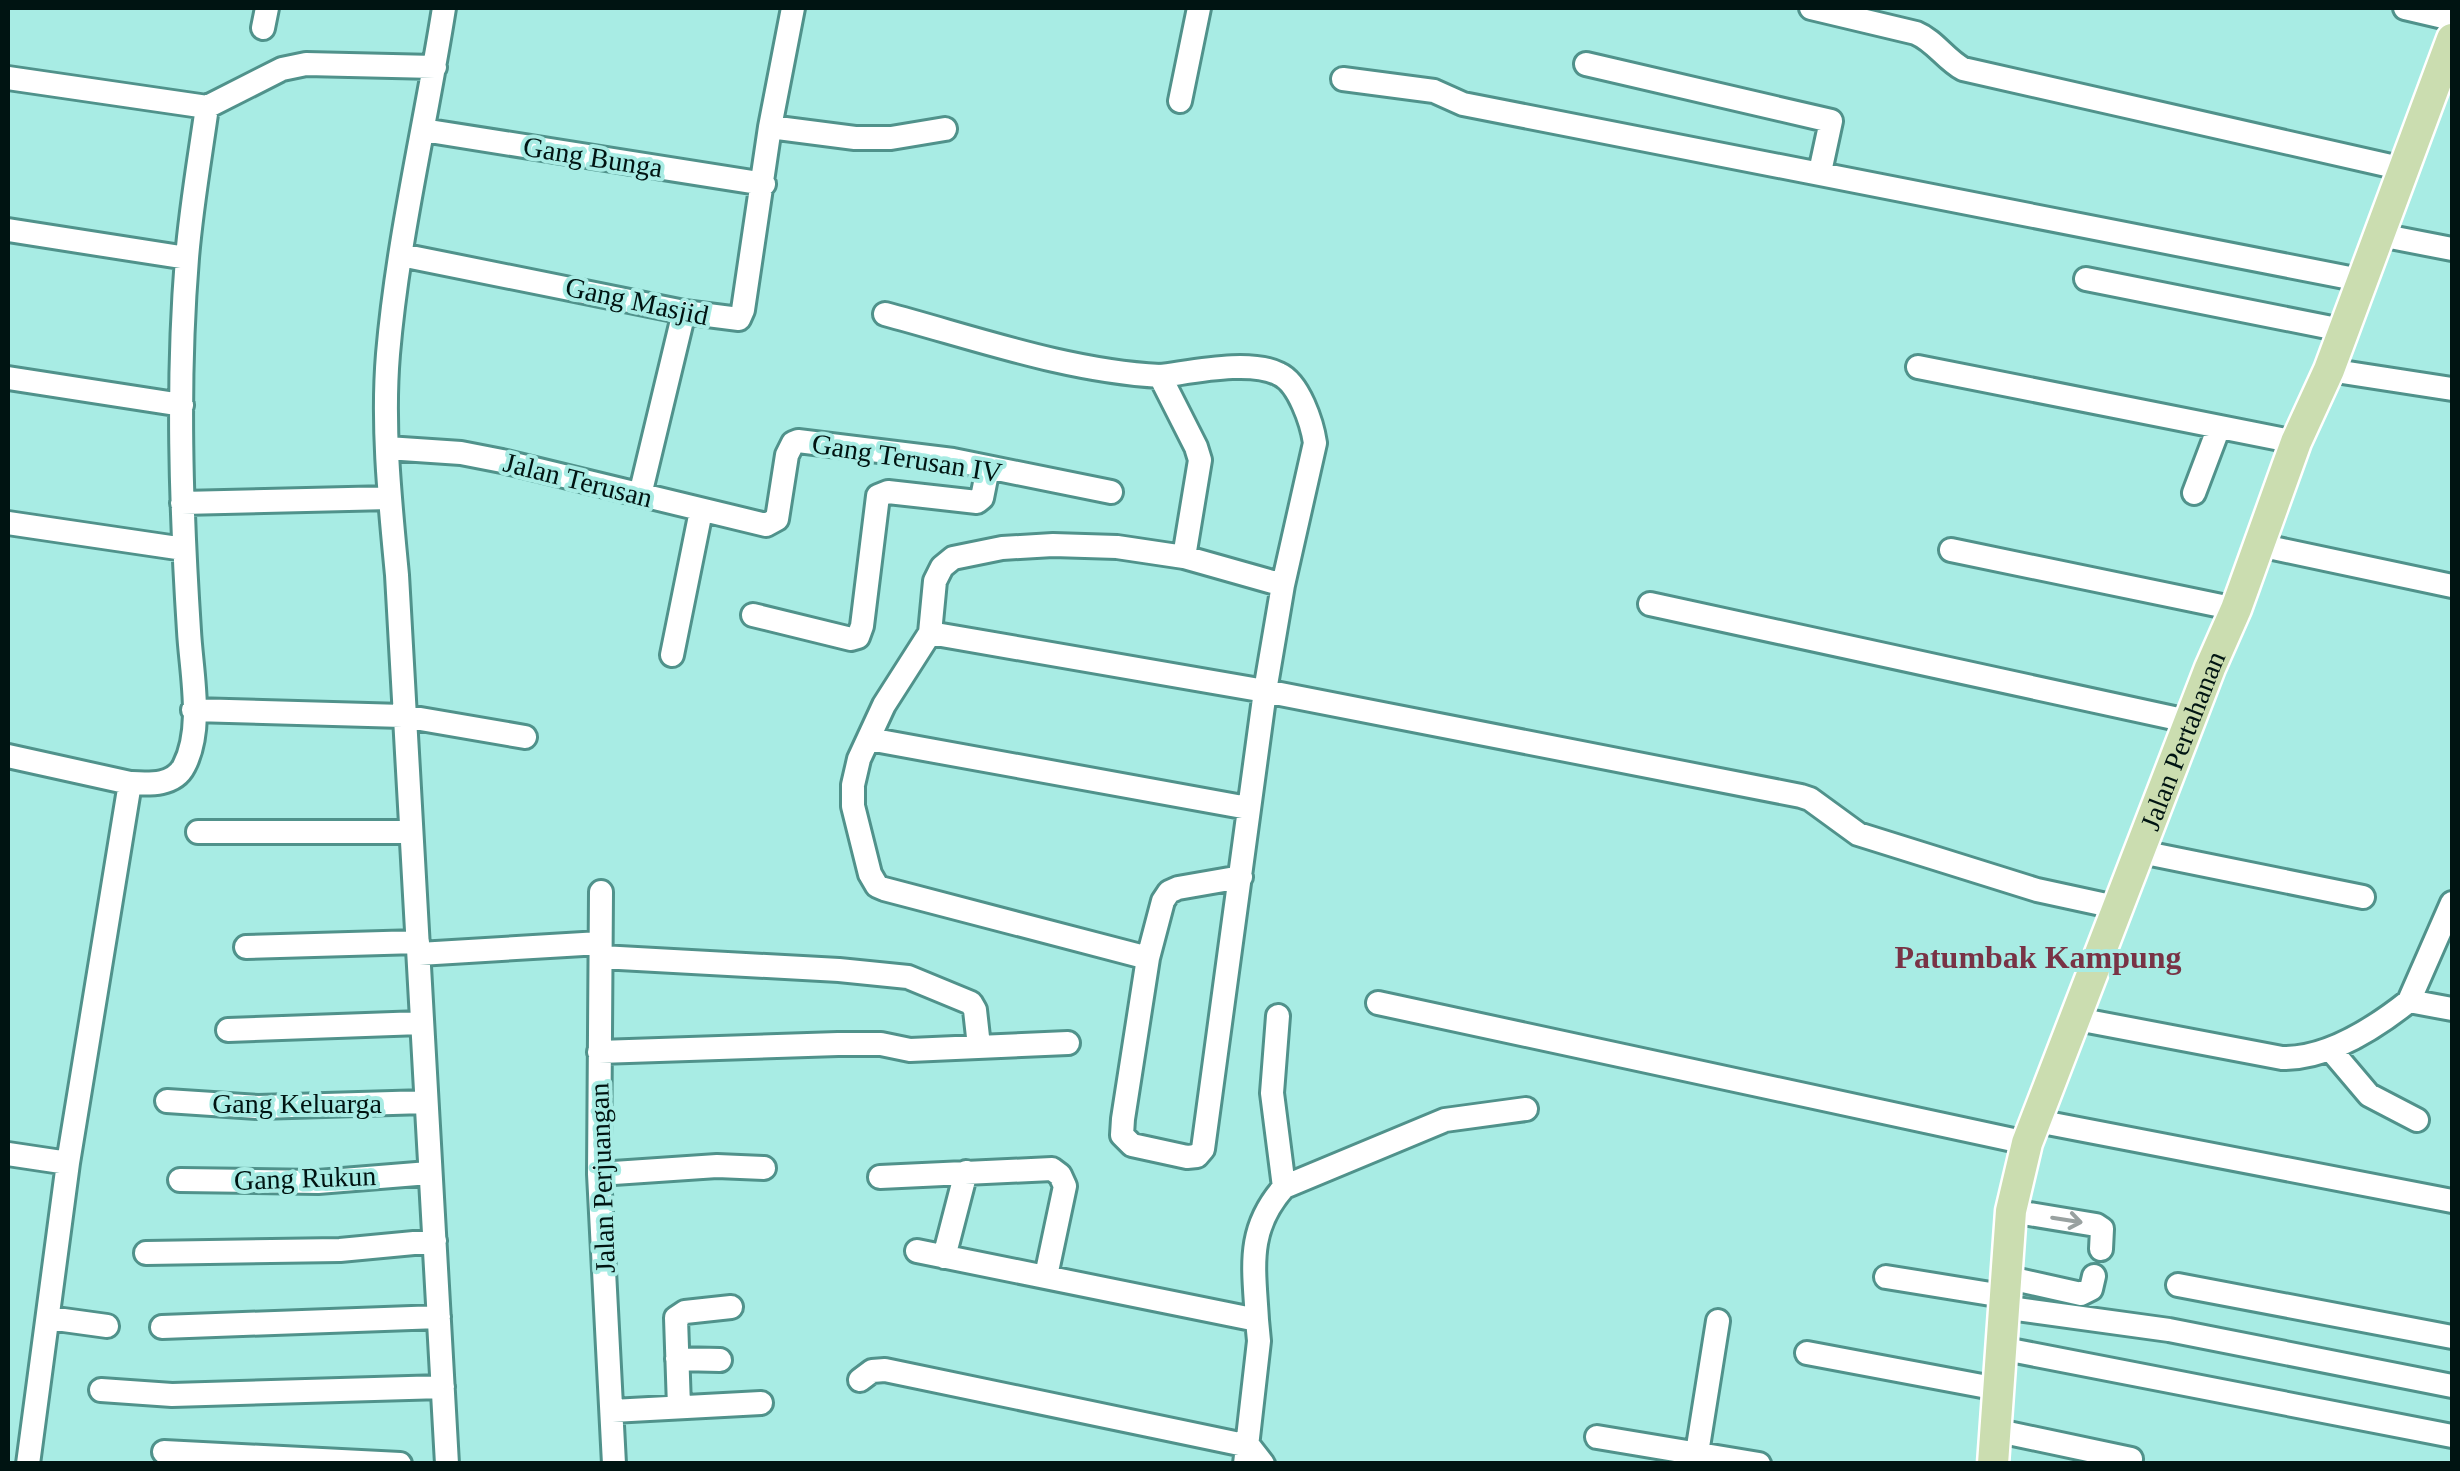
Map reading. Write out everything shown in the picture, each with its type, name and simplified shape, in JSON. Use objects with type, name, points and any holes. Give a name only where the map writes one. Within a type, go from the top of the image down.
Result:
[{"type":"main road","name":"Jalan Pertahanan","points":[[1994,1464],[2011,1210],[2032,1132],[2236,609],[2296,442],[2329,370],[2360,280],[2404,169],[2443,95],[2452,39]]},
{"type":"street","points":[[444,8],[401,255],[388,356],[387,448],[446,1464]]},
{"type":"street","points":[[764,184],[770,127],[793,8]]},
{"type":"street","points":[[1180,101],[1199,8]]},
{"type":"street","points":[[1811,8],[1916,33],[1932,41],[1963,68],[2404,169]]},
{"type":"street","points":[[2405,8],[2452,19]]},
{"type":"street","points":[[8,78],[207,107],[282,70],[306,64],[434,67]]},
{"type":"street","points":[[1586,64],[1830,121],[1820,172]]},
{"type":"street","points":[[1342,78],[1434,91],[1463,104],[2360,280]]},
{"type":"street","points":[[8,756],[130,783],[170,780],[183,769],[191,745],[194,710],[182,503],[182,405],[187,258],[207,107]]},
{"type":"street","points":[[770,127],[856,138],[891,138],[945,130]]},
{"type":"street","name":"Gang Bunga","points":[[422,130],[764,184]]},
{"type":"street","name":"Gang Masjid","points":[[401,255],[733,320],[742,315],[764,184]]},
{"type":"street","points":[[8,230],[187,258]]},
{"type":"street","points":[[2380,235],[2452,249]]},
{"type":"street","points":[[2086,280],[2342,330]]},
{"type":"street","points":[[640,495],[684,312]]},
{"type":"street","points":[[884,314],[1115,374],[1160,376],[1208,369],[1258,369],[1279,374],[1290,382],[1313,426],[1315,443],[1265,690],[1248,808],[1241,877],[1208,1124],[1203,1149],[1196,1156],[1187,1157],[1132,1145],[1122,1135],[1148,958],[1163,901],[1169,892],[1241,877]]},
{"type":"street","points":[[1918,367],[2296,442]]},
{"type":"street","points":[[2329,370],[2452,389]]},
{"type":"street","points":[[1160,376],[1200,460],[1184,557]]},
{"type":"street","points":[[8,378],[182,405]]},
{"type":"street","points":[[2194,493],[2219,427]]},
{"type":"street","name":"Gang Terusan IV","points":[[766,525],[777,520],[790,446],[798,441],[953,460],[1111,492]]},
{"type":"street","name":"Jalan Terusan","points":[[387,448],[475,456],[766,525]]},
{"type":"street","points":[[753,615],[858,638],[878,496],[888,492],[981,500],[988,468]]},
{"type":"street","points":[[182,503],[390,498]]},
{"type":"street","points":[[672,655],[701,511]]},
{"type":"street","points":[[8,524],[184,549]]},
{"type":"street","points":[[1148,958],[876,886],[853,806],[859,759],[898,679],[930,634],[935,581],[942,567],[953,558],[970,552],[1054,545],[1117,548],[1184,557],[1284,584]]},
{"type":"street","points":[[2259,545],[2452,586]]},
{"type":"street","points":[[1951,550],[2236,609]]},
{"type":"street","points":[[1650,604],[2192,722]]},
{"type":"street","points":[[930,634],[1265,690],[1801,796],[1858,834],[2037,890],[2121,904]]},
{"type":"street","points":[[194,710],[404,716],[525,737]]},
{"type":"street","points":[[869,738],[1248,808]]},
{"type":"street","points":[[28,1464],[68,1163],[130,783]]},
{"type":"street","points":[[198,832],[411,832]]},
{"type":"street","points":[[2141,852],[2362,897]]},
{"type":"street","name":"Jalan Perjuangan","points":[[601,892],[599,1174],[614,1464]]},
{"type":"street","points":[[2076,1019],[2282,1058],[2300,1058],[2330,1049],[2409,1001],[2452,902]]},
{"type":"street","points":[[246,947],[600,950],[908,977],[971,1003],[979,1046]]},
{"type":"street","points":[[2409,1001],[2452,1009]]},
{"type":"street","points":[[1378,1002],[2032,1132],[2452,1201]]},
{"type":"street","points":[[1278,1016],[1272,1093],[1284,1187]]},
{"type":"street","points":[[228,1030],[420,1023]]},
{"type":"street","points":[[599,1052],[838,1044],[881,1044],[910,1050],[1068,1043]]},
{"type":"street","points":[[2330,1049],[2369,1095],[2418,1120]]},
{"type":"street","name":"Gang Keluarga","points":[[167,1101],[258,1107],[426,1102]]},
{"type":"street","points":[[860,1380],[872,1370],[885,1370],[1252,1458],[1259,1342],[1253,1246],[1270,1203],[1284,1187],[1445,1120],[1526,1109]]},
{"type":"street","points":[[8,1154],[68,1163]]},
{"type":"street","points":[[599,1174],[718,1166],[764,1168]]},
{"type":"street","points":[[880,1176],[1052,1169],[1065,1186],[1046,1276]]},
{"type":"street","name":"Gang Rukun","points":[[180,1180],[318,1182],[429,1172]]},
{"type":"street","points":[[944,1257],[966,1172]]},
{"type":"street","points":[[2011,1210],[2096,1225],[2102,1228],[2101,1249]]},
{"type":"street","points":[[146,1253],[340,1250],[436,1241]]},
{"type":"street","points":[[917,1251],[1257,1320]]},
{"type":"street","points":[[2004,1293],[2081,1294],[2091,1289],[2094,1276]]},
{"type":"street","points":[[1886,1277],[2004,1293],[2452,1386]]},
{"type":"street","points":[[2178,1284],[2452,1338]]},
{"type":"street","points":[[679,1407],[678,1316],[731,1307]]},
{"type":"street","points":[[162,1327],[439,1316]]},
{"type":"street","points":[[49,1318],[107,1326]]},
{"type":"street","points":[[1697,1454],[1718,1321]]},
{"type":"street","points":[[2000,1348],[2452,1436]]},
{"type":"street","points":[[1807,1353],[1998,1390]]},
{"type":"street","points":[[677,1359],[720,1360]]},
{"type":"street","points":[[100,1390],[172,1394],[443,1386]]},
{"type":"street","points":[[612,1411],[761,1403]]},
{"type":"street","points":[[1994,1430],[2130,1458]]},
{"type":"street","points":[[1596,1437],[1759,1464]]},
{"type":"street","points":[[164,1452],[400,1464]]},
{"type":"district","name":"Patumbak Kampung","points":[[2038,957]]}]
